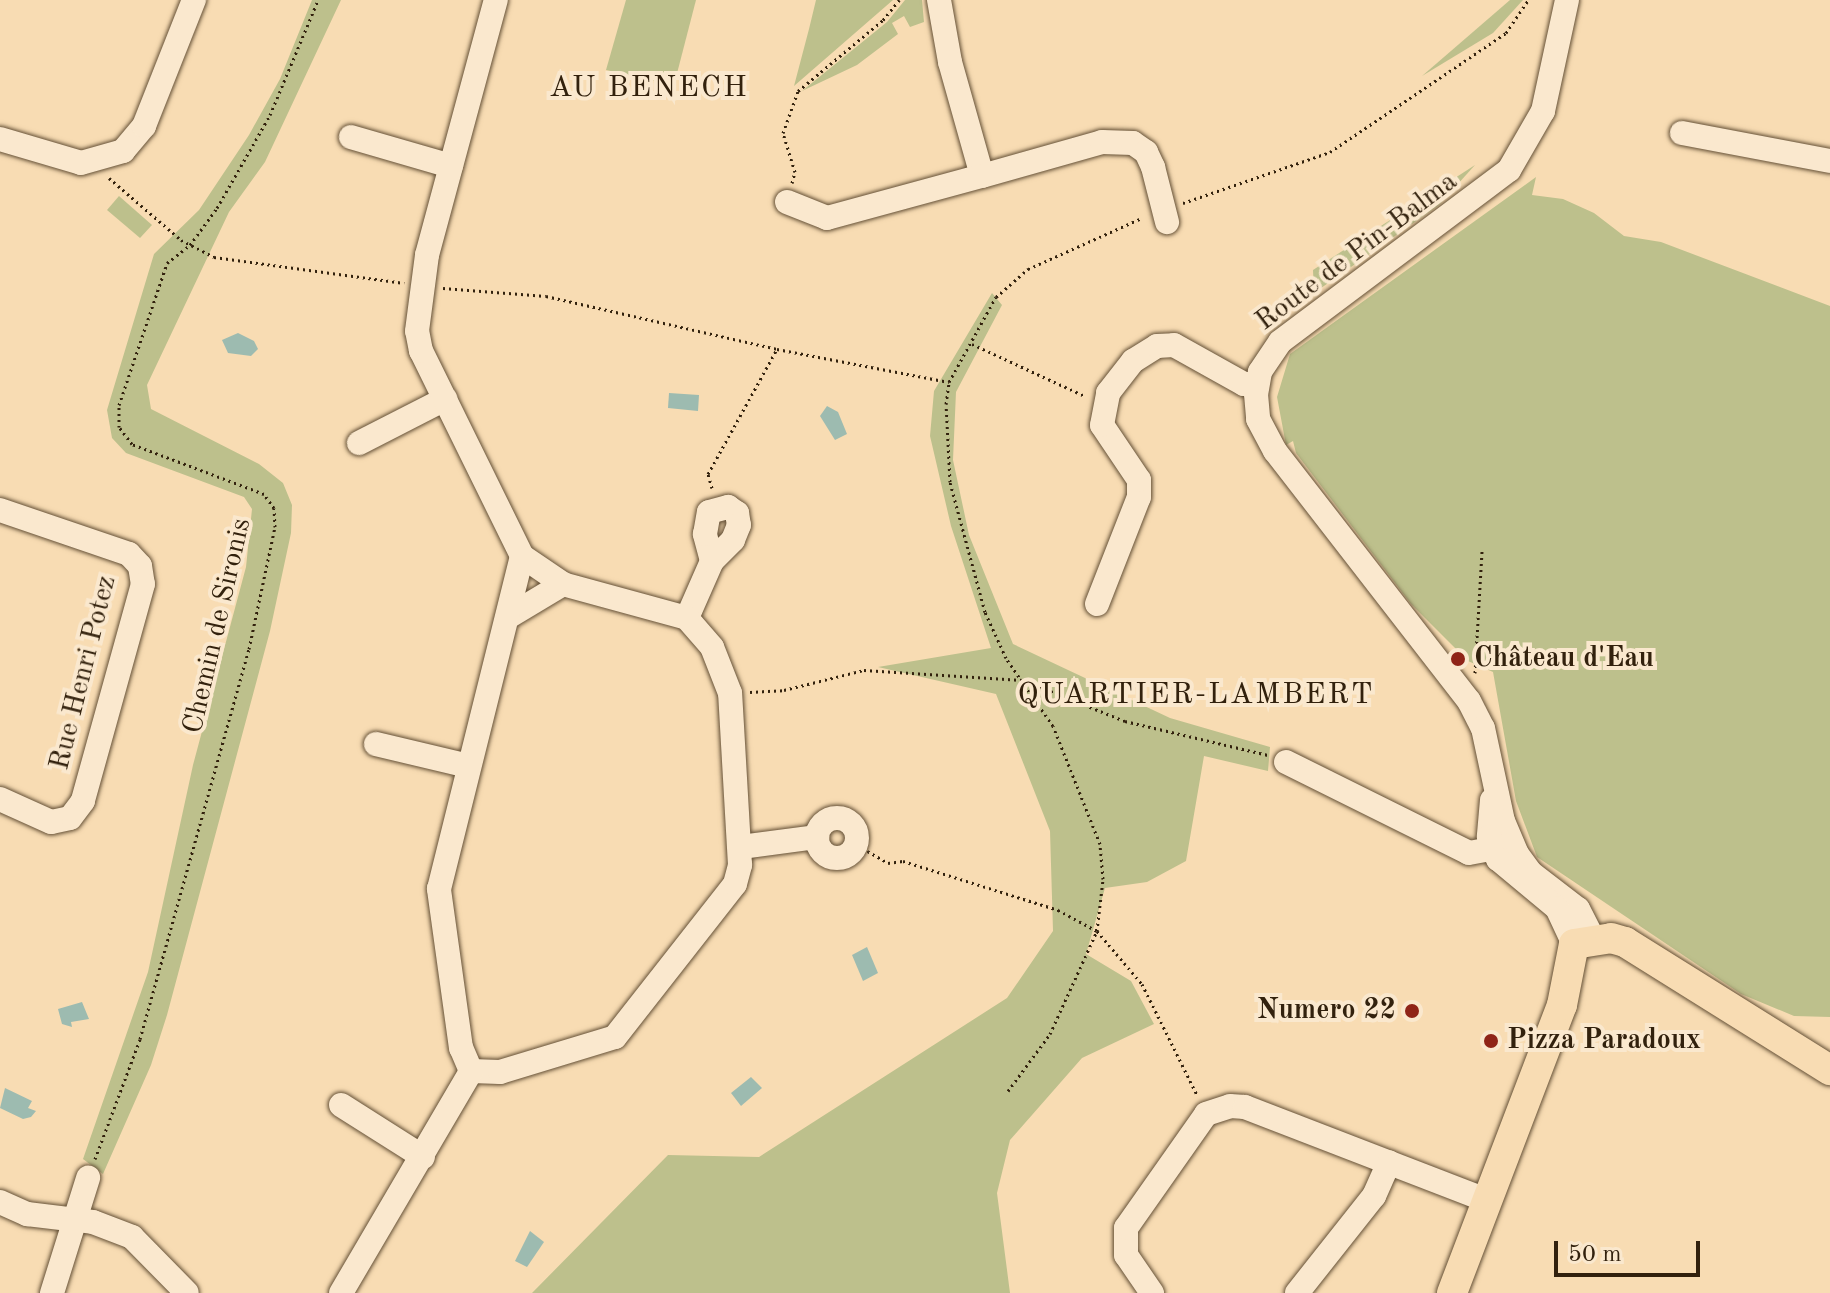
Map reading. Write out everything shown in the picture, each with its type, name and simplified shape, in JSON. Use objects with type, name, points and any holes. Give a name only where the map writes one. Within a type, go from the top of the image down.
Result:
[{"type":"main road","points":[[1452,1293],[1562,1005],[1593,957],[1584,942]]},
{"type":"main road","points":[[1584,942],[1625,942],[1826,1061]]},
{"type":"street","points":[[0,139],[72,161],[100,160],[123,151],[144,126],[194,0]]},
{"type":"street","points":[[471,1071],[500,1072],[615,1037],[735,884],[741,847],[730,693],[719,658],[687,618],[563,584],[522,556],[421,351],[417,331],[423,287],[451,166],[496,0]]},
{"type":"street","points":[[939,0],[950,62],[982,176]]},
{"type":"street","name":"Route de Pin-Balma","points":[[1257,384],[1280,342],[1509,170],[1543,111],[1567,0]]},
{"type":"street","points":[[1682,133],[1830,161]]},
{"type":"street","points":[[351,137],[451,166]]},
{"type":"street","points":[[787,202],[827,218],[1102,142],[1133,143],[1146,152],[1153,167],[1167,222]]},
{"type":"street","points":[[1097,604],[1139,497],[1139,480],[1102,425],[1103,404],[1133,361],[1157,346],[1174,345],[1244,384],[1257,384],[1258,419],[1275,451],[1469,701],[1488,746],[1494,786],[1488,828],[1503,848],[1578,909],[1584,942]]},
{"type":"street","points":[[359,443],[445,399]]},
{"type":"street","name":"Rue Henri Potez","points":[[0,510],[129,554],[140,566],[143,584],[83,801],[70,818],[51,822],[0,799]]},
{"type":"street","points":[[471,1071],[461,1048],[438,909],[468,766],[522,556]]},
{"type":"street","points":[[687,618],[712,561]]},
{"type":"street","points":[[508,617],[563,584]]},
{"type":"street","points":[[376,744],[468,766]]},
{"type":"street","points":[[1286,762],[1469,853],[1503,848]]},
{"type":"street","points":[[741,847],[817,837],[820,848],[839,858],[857,845]]},
{"type":"street","points":[[341,1293],[471,1071]]},
{"type":"street","points":[[341,1105],[423,1157]]},
{"type":"street","points":[[1152,1293],[1126,1255],[1126,1228],[1206,1114],[1245,1107],[1486,1200]]},
{"type":"street","points":[[1297,1293],[1374,1196],[1389,1162]]},
{"type":"street","points":[[52,1293],[88,1178]]},
{"type":"street","points":[[0,1202],[27,1214],[74,1220],[132,1237],[187,1293]]},
{"type":"path","name":"Chemin de Sironis","points":[[88,1178],[140,1039],[249,649],[275,527],[274,508],[264,494],[132,444],[119,427],[119,405],[167,263],[190,245],[270,115],[318,0]]},
{"type":"path","points":[[787,202],[795,172],[784,122],[798,91],[883,20],[899,0]]},
{"type":"path","points":[[1411,98],[1506,33],[1528,0]]},
{"type":"path","points":[[100,160],[110,181],[181,240],[214,257],[423,287],[546,296],[777,349],[949,382],[945,447],[959,526],[985,612],[1053,726],[1100,844],[1103,879],[1097,931],[1050,1034],[1008,1091]]},
{"type":"path","points":[[970,343],[1103,404]]},
{"type":"path","points":[[708,474],[777,349]]},
{"type":"path","points":[[1477,665],[1482,551]]},
{"type":"path","points":[[730,693],[784,690],[864,670],[1023,680],[1125,721],[1286,762]]},
{"type":"path","points":[[857,845],[888,863],[903,861],[1058,910],[1097,931],[1142,984],[1206,1114]]},
{"type":"green space","points":[[312,0],[341,0],[265,162],[229,212],[147,385],[151,409],[259,464],[283,483],[292,505],[291,533],[270,631],[167,1015],[151,1065],[103,1174],[83,1159],[148,972],[193,765],[246,567],[252,509],[244,497],[126,453],[112,438],[107,410],[154,254],[199,210],[249,135],[280,79]]},
{"type":"green space","points":[[626,0],[696,0],[674,85],[606,70]]},
{"type":"green space","points":[[816,0],[893,0],[794,86],[809,29]]},
{"type":"green space","points":[[905,0],[922,0],[924,22],[910,27],[904,16],[892,23],[898,34],[857,65],[802,91],[887,22]]},
{"type":"green space","points":[[1510,0],[1523,0],[1493,33],[1422,76]]},
{"type":"green space","points":[[1475,165],[1439,205],[1314,293],[1313,270]]},
{"type":"green space","points":[[1536,177],[1532,195],[1563,199],[1594,213],[1624,236],[1661,242],[1830,306],[1830,1017],[1794,1016],[1741,994],[1537,857],[1516,801],[1493,672],[1468,661],[1411,604],[1296,453],[1293,441],[1286,445],[1277,397],[1290,354]]},
{"type":"green space","points":[[119,196],[152,225],[140,238],[107,210]]},
{"type":"green space","points":[[992,293],[1002,305],[956,392],[953,460],[969,535],[1013,644],[1170,718],[1270,747],[1268,771],[1204,756],[1186,861],[1147,882],[1105,888],[1086,954],[1131,981],[1154,1024],[1082,1058],[1010,1140],[997,1193],[1010,1293],[532,1293],[668,1155],[759,1157],[1007,998],[1053,931],[1050,831],[996,694],[878,667],[991,648],[951,526],[930,436],[934,391]]},
{"type":"water","points":[[238,333],[254,341],[258,349],[251,356],[228,353],[222,340]]},
{"type":"water","points":[[669,393],[699,395],[698,411],[668,408]]},
{"type":"water","points":[[827,406],[838,412],[847,434],[835,440],[820,416]]},
{"type":"water","points":[[867,947],[878,973],[863,981],[852,955]]},
{"type":"water","points":[[82,1002],[89,1019],[71,1022],[72,1027],[62,1024],[58,1009]]},
{"type":"water","points":[[751,1077],[762,1088],[741,1106],[731,1093]]},
{"type":"water","points":[[5,1088],[32,1101],[28,1108],[36,1111],[31,1117],[23,1119],[0,1108]]},
{"type":"water","points":[[530,1231],[544,1242],[527,1267],[515,1261]]},
{"type":"place","name":"Château d'Eau","points":[[1458,659]]},
{"type":"place","name":"Numero 22","points":[[1412,1011]]},
{"type":"place","name":"Pizza Paradoux","points":[[1491,1041]]},
{"type":"district","name":"AU BENECH","points":[[649,88]]},
{"type":"district","name":"QUARTIER-LAMBERT","points":[[1196,695]]}]
